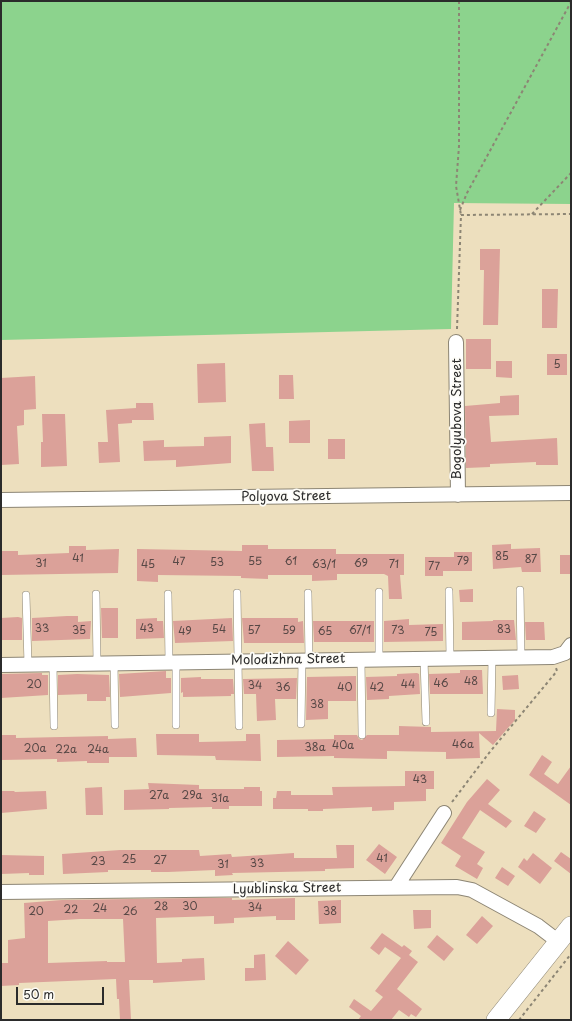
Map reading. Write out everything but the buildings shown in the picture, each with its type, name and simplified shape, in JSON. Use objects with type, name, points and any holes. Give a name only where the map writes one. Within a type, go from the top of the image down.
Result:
[{"type":"main road","points":[[496,1020],[565,948],[571,926]]},
{"type":"street","name":"Bogolyubova Street","points":[[456,342],[458,495]]},
{"type":"street","name":"Polyova Street","points":[[1,500],[571,493]]},
{"type":"street","name":"Molodizhna Street","points":[[1,665],[553,657],[565,653],[571,645]]},
{"type":"street","points":[[396,887],[444,813]]},
{"type":"street","name":"Lyublinska Street","points":[[1,892],[457,887],[472,890],[538,926],[565,948]]},
{"type":"lane","points":[[520,590],[521,658]]},
{"type":"lane","points":[[449,591],[450,658]]},
{"type":"lane","points":[[379,592],[379,659]]},
{"type":"lane","points":[[237,593],[239,726]]},
{"type":"lane","points":[[301,724],[308,593]]},
{"type":"lane","points":[[96,594],[97,663]]},
{"type":"lane","points":[[168,594],[176,725]]},
{"type":"lane","points":[[26,596],[28,665]]},
{"type":"lane","points":[[491,713],[492,658]]},
{"type":"lane","points":[[361,659],[362,735]]},
{"type":"lane","points":[[424,659],[426,722]]},
{"type":"lane","points":[[114,663],[115,725]]},
{"type":"lane","points":[[53,664],[54,726]]},
{"type":"path","points":[[456,342],[461,215],[456,186],[459,146],[459,1]]},
{"type":"path","points":[[460,210],[467,193],[571,2]]},
{"type":"path","points":[[532,214],[571,173]]},
{"type":"path","points":[[461,215],[571,214]]},
{"type":"path","points":[[444,813],[489,753],[557,671],[553,657]]},
{"type":"path","points":[[519,1020],[565,948]]},
{"type":"green space","points":[[1,1],[571,1],[571,204],[454,203],[451,329],[1,340]]}]
